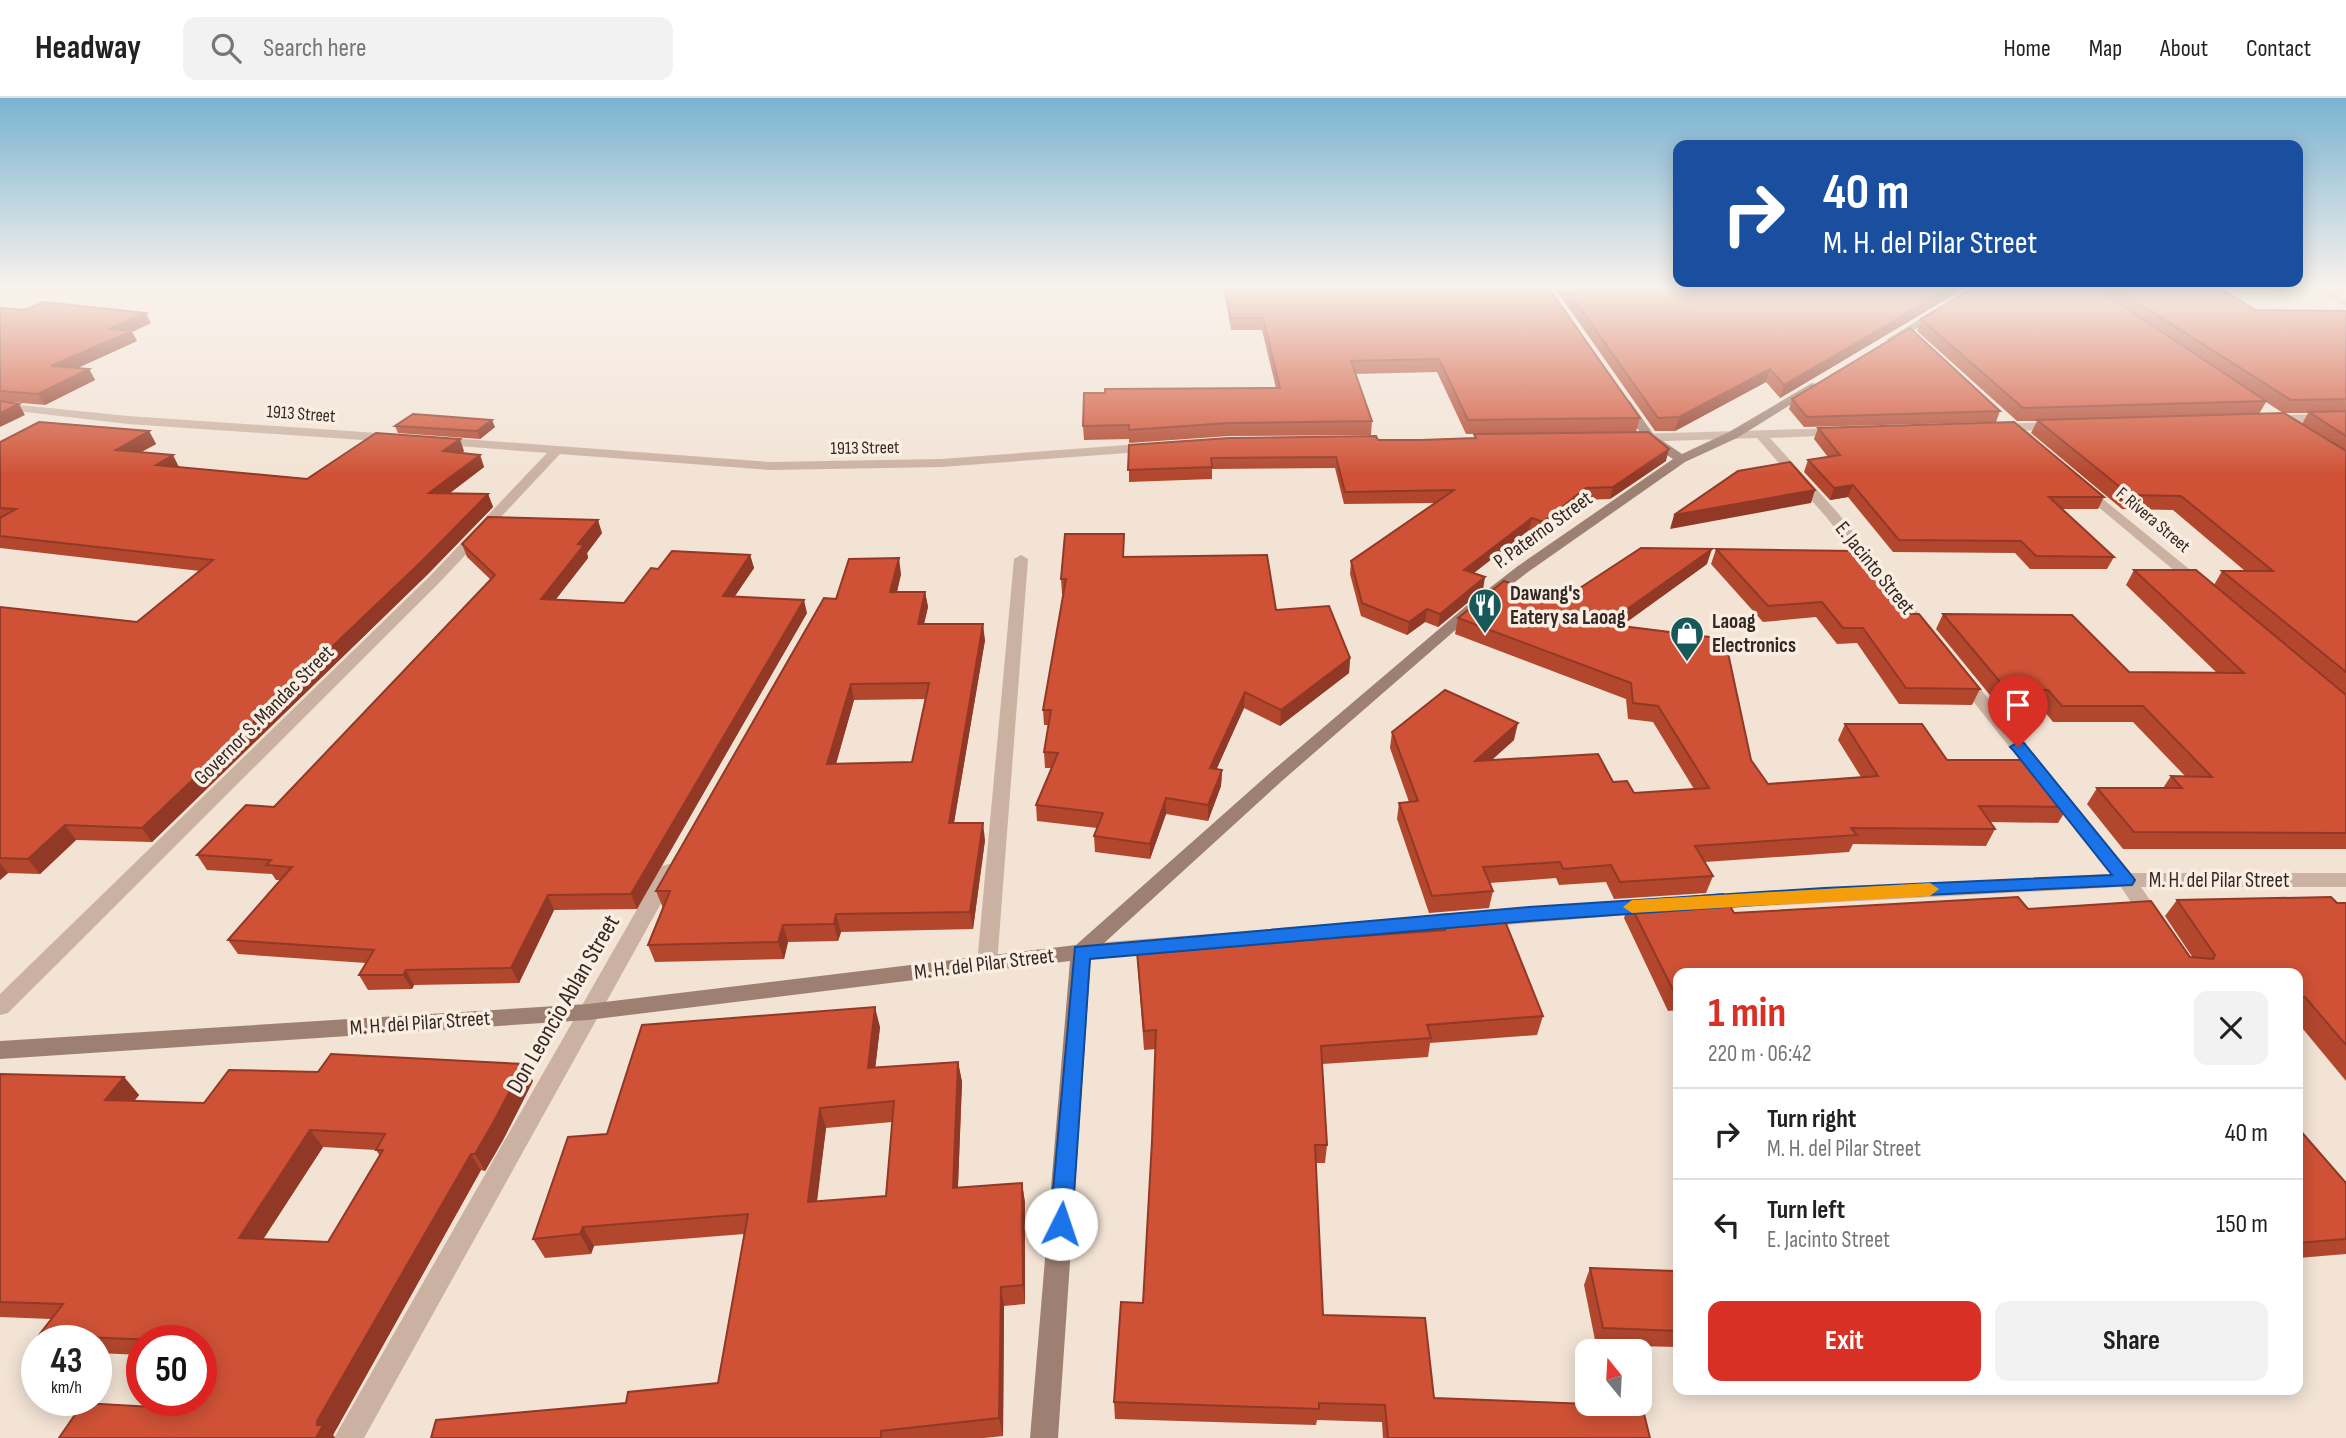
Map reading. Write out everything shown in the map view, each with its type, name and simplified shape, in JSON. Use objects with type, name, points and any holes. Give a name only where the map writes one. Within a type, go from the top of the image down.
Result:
[{"type":"main road","name":"P. Paterno Street","points":[[1081,952],[1277,776],[1470,610],[1681,459],[1733,435],[1829,377]]},
{"type":"main road","points":[[1617,390],[1650,438],[1681,459]]},
{"type":"main road","points":[[1044,1438],[1081,952]]},
{"type":"main road","name":"M. H. del Pilar Street","points":[[0,1050],[588,1012],[1081,952]]},
{"type":"street","name":"1913 Street","points":[[0,406],[128,420],[404,439]]},
{"type":"street","points":[[2264,408],[2298,432]]},
{"type":"street","points":[[2001,416],[2033,444]]},
{"type":"street","points":[[2253,420],[2346,418]]},
{"type":"street","points":[[1986,428],[2066,426]]},
{"type":"street","points":[[1622,439],[1853,432]]},
{"type":"street","name":"E. Jacinto Street","points":[[1760,434],[1832,515],[1937,645]]},
{"type":"street","name":"1913 Street","points":[[418,440],[770,466],[862,466],[1161,447]]},
{"type":"street","name":"Governor S. Mandac Street","points":[[0,1006],[435,579],[555,452]]},
{"type":"street","name":"F. Rivera Street","points":[[2074,479],[2210,594]]},
{"type":"street","points":[[987,964],[1021,559]]},
{"type":"street","points":[[1954,667],[2126,880],[2167,940]]},
{"type":"street","name":"Don Leoncio Ablan Street","points":[[348,1438],[677,858]]},
{"type":"street","name":"M. H. del Pilar Street","points":[[1081,952],[1683,904],[2126,880],[2346,880]]},
{"type":"building","points":[[0,350],[89,350],[51,366],[89,369],[38,394],[0,391]]},
{"type":"building","points":[[1271,350],[1592,350],[1640,418],[1468,420],[1439,359],[1351,361],[1372,421],[1229,423],[1129,430],[1129,425],[1083,426],[1084,393],[1105,393],[1105,389],[1280,388]]},
{"type":"building","points":[[1609,350],[1845,350],[1784,385],[1770,369],[1679,417],[1658,418]]},
{"type":"building","points":[[1874,350],[1933,350],[2000,411],[1807,417],[1792,399]]},
{"type":"building","points":[[1956,350],[2188,350],[2266,401],[2023,408]]},
{"type":"building","points":[[2212,350],[2346,350],[2346,399],[2291,400]]},
{"type":"building","points":[[0,401],[19,404],[0,413]]},
{"type":"building","points":[[2346,411],[2346,436],[2309,412]]},
{"type":"building","points":[[2284,413],[2346,451],[2346,672],[2222,571],[2273,571],[2181,496],[2130,495],[2037,420]]},
{"type":"building","points":[[413,414],[492,420],[477,431],[395,426]]},
{"type":"building","points":[[39,422],[149,431],[116,450],[173,455],[156,465],[307,479],[376,433],[460,439],[443,451],[480,455],[429,493],[488,494],[422,561],[142,828],[65,825],[28,859],[0,858],[0,607],[137,622],[213,560],[0,536],[0,518],[16,509],[0,508],[0,442]]},
{"type":"building","points":[[2014,422],[2104,497],[2049,497],[2114,557],[2036,556],[2021,541],[1899,540],[1853,485],[1834,488],[1808,460],[1840,455],[1818,428]]},
{"type":"building","points":[[1648,432],[1669,449],[1613,487],[1586,488],[1543,522],[1532,518],[1464,570],[1485,577],[1440,614],[1427,609],[1409,622],[1362,603],[1351,561],[1454,490],[1345,492],[1336,457],[1211,458],[1212,467],[1128,470],[1129,445],[1229,438],[1376,436],[1378,440],[1421,440],[1476,438],[1474,434]]},
{"type":"building","points":[[1790,462],[1815,490],[1674,515],[1738,471]]},
{"type":"building","points":[[488,517],[598,520],[578,544],[584,545],[541,599],[624,603],[651,568],[658,569],[672,551],[750,555],[723,596],[804,600],[631,894],[548,895],[511,968],[406,970],[403,975],[359,975],[374,950],[228,940],[292,867],[266,865],[271,860],[197,855],[246,805],[274,807],[495,575],[462,544]]},
{"type":"building","points":[[1065,534],[1124,534],[1123,557],[1267,555],[1276,610],[1329,606],[1350,658],[1281,710],[1245,692],[1210,768],[1222,770],[1208,805],[1166,798],[1150,844],[1094,836],[1103,813],[1036,805],[1058,753],[1044,752],[1051,710],[1043,710],[1066,579],[1061,579]]},
{"type":"building","points":[[1641,548],[1712,549],[1606,624],[1725,639],[1751,760],[1768,784],[1878,776],[1845,724],[1922,724],[1947,760],[2032,760],[2068,807],[1979,806],[1995,829],[1851,828],[1857,835],[1695,846],[1713,876],[1620,882],[1611,865],[1563,869],[1560,862],[1483,867],[1493,891],[1432,896],[1399,803],[1418,801],[1392,732],[1445,690],[1518,723],[1475,761],[1598,754],[1613,782],[1627,781],[1634,793],[1709,788],[1658,706],[1633,703],[1631,683],[1458,618],[1504,581],[1560,601]]},
{"type":"building","points":[[1716,549],[1855,551],[1910,614],[1919,614],[1980,689],[1906,688],[1863,628],[1843,628],[1822,602],[1768,606]]},
{"type":"building","points":[[899,558],[890,592],[925,592],[918,624],[983,624],[949,823],[983,823],[970,912],[836,914],[834,924],[783,925],[778,942],[648,945],[670,891],[656,891],[824,598],[836,599],[849,559]],"holes":[[[929,683],[912,762],[827,764],[851,684]]]},
{"type":"building","points":[[2134,570],[2196,570],[2346,695],[2346,833],[2134,832],[2097,788],[2182,788],[2171,776],[2212,777],[2143,706],[2062,706],[2048,690],[2006,689],[1943,614],[2072,615],[2129,672],[2244,673]]},
{"type":"building","points":[[1723,894],[1734,913],[2018,897],[2028,909],[2151,901],[2190,957],[2213,959],[2215,955],[2177,900],[2331,897],[2337,903],[2346,903],[2346,1045],[2303,997],[2303,968],[1673,968],[1673,990],[1629,902]]},
{"type":"building","points":[[1501,911],[1543,1016],[1427,1025],[1431,1038],[1321,1046],[1327,1145],[1315,1145],[1323,1315],[1425,1318],[1434,1398],[1575,1403],[1575,1416],[1644,1416],[1650,1438],[1388,1438],[1385,1405],[1319,1403],[1319,1409],[1114,1402],[1121,1302],[1143,1303],[1152,1141],[1156,1030],[1144,1031],[1137,952],[1445,930],[1439,915]]},
{"type":"building","points":[[875,1007],[868,1068],[958,1062],[953,1188],[1022,1183],[1023,1285],[1001,1287],[999,1418],[881,1431],[881,1438],[431,1438],[436,1420],[626,1403],[628,1392],[718,1383],[748,1214],[583,1227],[580,1234],[533,1239],[568,1137],[607,1134],[642,1025]],"holes":[[[894,1101],[886,1196],[808,1202],[820,1108]]]},
{"type":"building","points":[[331,1054],[524,1064],[493,1123],[475,1154],[471,1154],[317,1421],[317,1425],[323,1425],[316,1438],[59,1438],[74,1416],[112,1416],[112,1405],[126,1405],[126,1416],[217,1416],[217,1325],[126,1325],[126,1339],[112,1338],[112,1325],[47,1325],[63,1304],[0,1302],[0,1074],[124,1077],[105,1100],[204,1103],[229,1070],[318,1072]],"holes":[[[310,1130],[385,1134],[376,1150],[383,1150],[328,1242],[239,1238]]]},
{"type":"building","points":[[2303,1134],[2346,1183],[2346,1239],[2303,1243]]},
{"type":"building","points":[[1590,1268],[1673,1271],[1673,1331],[1603,1328]]},
{"type":"slow traffic","points":[[1632,907],[1930,889]]},
{"type":"place","name":"Dawang's Eatery sa Laoag","points":[[1485,635]]},
{"type":"place","name":"Laoag Electronics","points":[[1687,663]]},
{"type":"route","points":[[1061,1224],[1081,952],[1529,914],[1824,894],[2126,880],[2018,747]]}]
